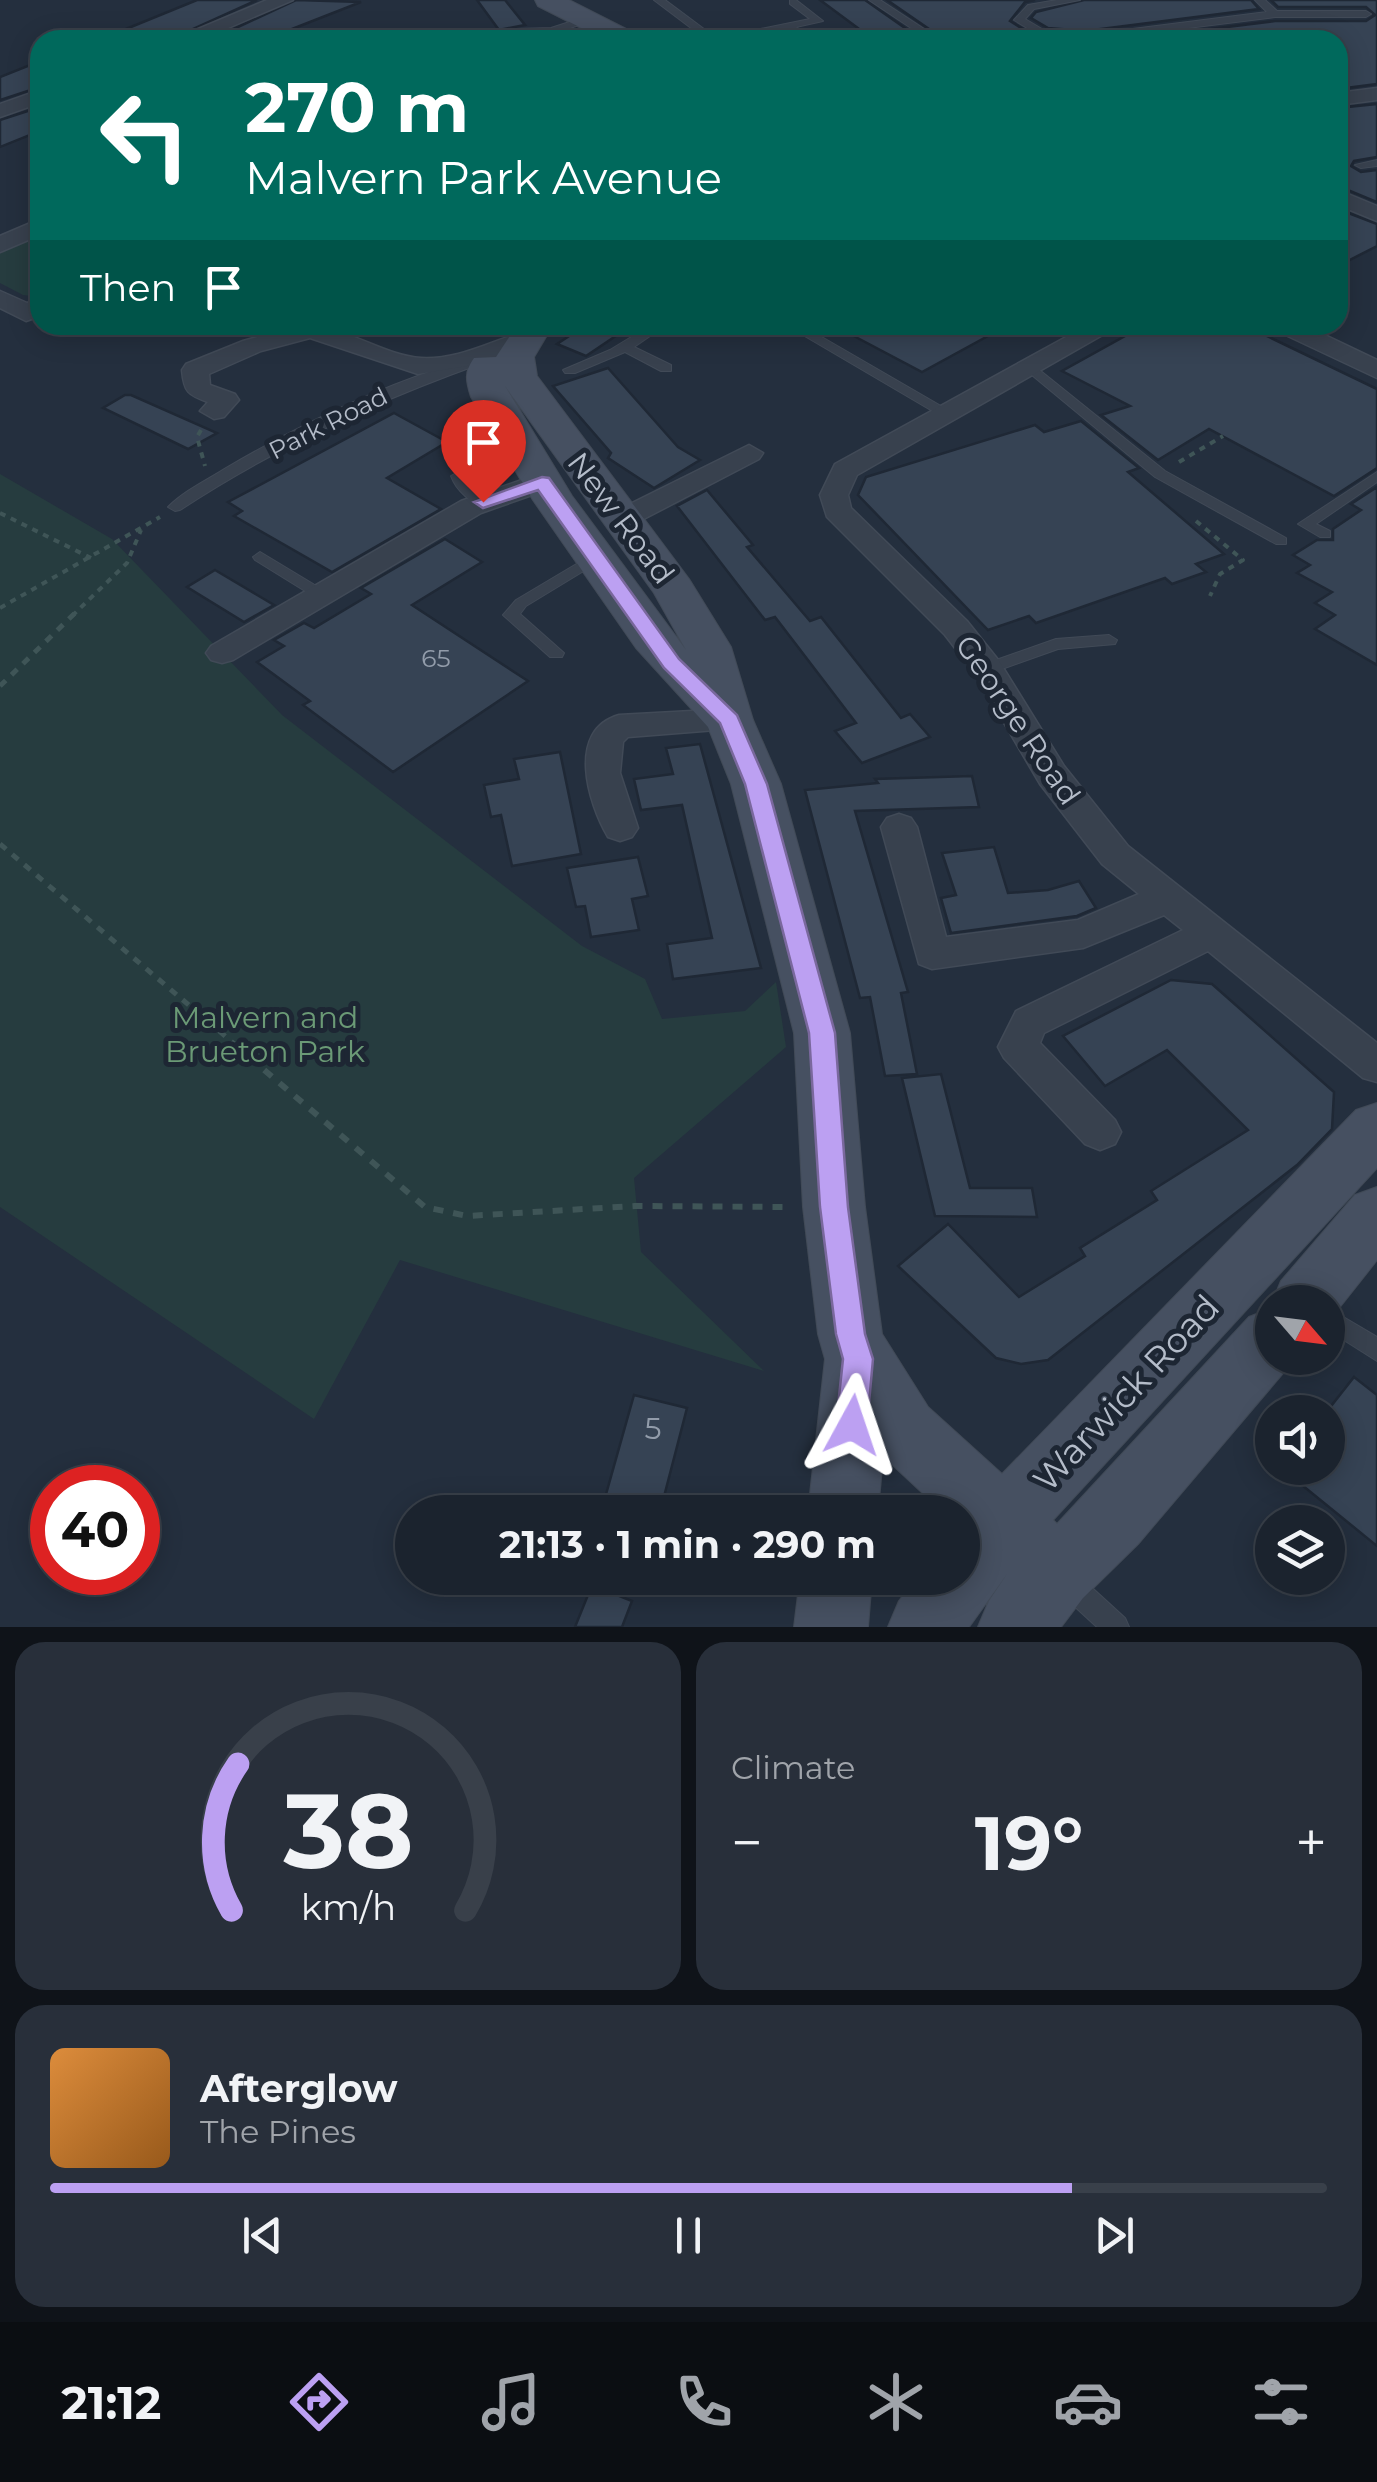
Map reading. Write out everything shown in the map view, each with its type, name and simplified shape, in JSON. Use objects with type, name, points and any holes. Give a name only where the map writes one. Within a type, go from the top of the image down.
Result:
[{"type":"street","points":[[208,30],[284,0]]},
{"type":"street","points":[[548,0],[603,30]]},
{"type":"street","points":[[1348,98],[1377,94]]},
{"type":"street","points":[[0,112],[30,100]]},
{"type":"street","points":[[1348,201],[1377,214]]},
{"type":"street","points":[[0,244],[30,230]]},
{"type":"street","points":[[0,298],[29,313]]},
{"type":"street","points":[[214,411],[226,400],[198,389],[195,370],[252,346],[293,335]]},
{"type":"street","points":[[326,335],[418,366],[515,336]]},
{"type":"street","name":"George Road","points":[[1090,335],[845,470],[834,495],[837,511],[956,628],[988,669],[1052,775],[1116,855],[1377,1066]]},
{"type":"street","points":[[1305,335],[1377,370]]},
{"type":"street","name":"New Road","points":[[515,336],[518,377],[624,518],[674,632],[672,664],[729,720],[756,784],[822,1033],[834,1207],[850,1334],[858,1359],[940,1495]]},
{"type":"street","name":"New Road","points":[[515,336],[484,378],[490,397],[595,558],[674,632]]},
{"type":"street","points":[[624,518],[748,453]]},
{"type":"street","points":[[222,653],[483,502],[596,484]]},
{"type":"street","points":[[620,828],[599,753],[605,736],[619,726],[729,720]]},
{"type":"street","points":[[899,827],[932,954],[1083,934],[1166,898]]},
{"type":"street","points":[[1100,1132],[1018,1047],[1030,1022],[1209,934]]},
{"type":"street","name":"Warwick Road","points":[[980,1554],[1377,1128]]},
{"type":"street","points":[[1319,1285],[1377,1214]]},
{"type":"street","points":[[1015,1627],[1058,1573],[1113,1519],[1255,1357]]},
{"type":"street","name":"New Road","points":[[845,1495],[858,1359]]},
{"type":"street","name":"New Road","points":[[980,1560],[1058,1573]]},
{"type":"street","points":[[831,1627],[834,1595]]},
{"type":"street","name":"Warwick Road","points":[[925,1627],[949,1595]]},
{"type":"lane","points":[[659,0],[702,30]]},
{"type":"lane","points":[[874,0],[920,30]]},
{"type":"lane","points":[[1036,30],[1020,20],[1031,7],[1074,0]]},
{"type":"lane","points":[[1260,0],[1275,14]]},
{"type":"lane","points":[[767,30],[818,21],[792,2]]},
{"type":"lane","points":[[1148,30],[1275,14],[1366,14]]},
{"type":"lane","points":[[557,30],[582,21]]},
{"type":"lane","points":[[788,26],[794,30]]},
{"type":"lane","points":[[1361,165],[1377,163]]},
{"type":"lane","points":[[570,370],[625,348],[645,335]]},
{"type":"lane","points":[[810,335],[946,413]]},
{"type":"lane","name":"Park Road","points":[[175,507],[210,482],[402,386],[515,336]]},
{"type":"lane","points":[[625,348],[666,368]]},
{"type":"lane","points":[[1032,368],[1160,474],[1276,544],[1377,476]]},
{"type":"lane","points":[[458,476],[461,484],[483,502]]},
{"type":"lane","points":[[1305,524],[1325,534]]},
{"type":"lane","points":[[260,558],[323,596]]},
{"type":"lane","points":[[556,654],[511,615],[521,603],[595,558]]},
{"type":"lane","points":[[988,669],[1056,644],[1109,640]]},
{"type":"lane","points":[[1345,1329],[1377,1350]]},
{"type":"lane","points":[[1058,1573],[1116,1627]]},
{"type":"path","points":[[210,482],[196,437],[214,411]]},
{"type":"path","points":[[1160,474],[1223,436]]},
{"type":"path","points":[[0,513],[92,558]]},
{"type":"path","points":[[1196,520],[1242,560],[1220,574],[1210,596]]},
{"type":"path","points":[[0,608],[141,530],[127,563],[0,686]]},
{"type":"path","points":[[0,844],[426,1207],[467,1216],[635,1206],[834,1207]]},
{"type":"green space","points":[[30,234],[30,296],[0,283],[0,248]]},
{"type":"green space","name":"Malvern and Brueton Park","points":[[0,474],[112,539],[282,715],[582,946],[645,979],[662,1019],[745,1011],[776,982],[786,1047],[634,1178],[641,1252],[764,1371],[400,1260],[314,1419],[0,1207]]},
{"type":"building","points":[[197,0],[257,0],[191,30],[124,30]]},
{"type":"building","points":[[296,0],[361,2],[290,30],[232,30]]},
{"type":"building","points":[[477,0],[505,0],[525,25],[499,30]]},
{"type":"building","points":[[820,0],[865,0],[908,30],[860,30]]},
{"type":"building","points":[[887,0],[1035,0],[1025,2],[1010,21],[1024,30],[930,30]]},
{"type":"building","points":[[1084,0],[1251,0],[1259,9],[1093,30],[1048,28],[1031,18],[1036,12]]},
{"type":"building","points":[[1271,0],[1377,0],[1377,84],[1348,88],[1348,30],[1203,30],[1275,21],[1366,21],[1375,15],[1366,7],[1278,7]]},
{"type":"building","points":[[30,65],[30,90],[0,100],[0,77]]},
{"type":"building","points":[[1377,104],[1377,157],[1354,161],[1351,166],[1361,172],[1377,170],[1377,202],[1348,190],[1348,107]]},
{"type":"building","points":[[30,110],[30,135],[0,147],[0,120]]},
{"type":"building","points":[[1348,213],[1377,224],[1377,246],[1348,261]]},
{"type":"building","points":[[571,335],[617,335],[586,356],[557,344]]},
{"type":"building","points":[[852,335],[990,335],[922,372]]},
{"type":"building","points":[[1127,335],[1265,335],[1377,389],[1377,468],[1334,496],[1209,429],[1158,460],[1101,415],[1130,406],[1062,371]]},
{"type":"building","points":[[608,368],[678,447],[700,460],[654,488],[608,458],[611,453],[553,386]]},
{"type":"building","points":[[125,395],[217,433],[188,449],[103,408]]},
{"type":"building","points":[[394,413],[447,442],[387,478],[441,509],[332,572],[234,516],[242,511],[228,502]]},
{"type":"building","points":[[1081,421],[1139,468],[1128,472],[1224,554],[1196,564],[1206,572],[1172,584],[1165,578],[1036,623],[1029,616],[988,630],[858,495],[866,477],[1035,425],[1044,432]]},
{"type":"building","points":[[1377,487],[1377,665],[1315,629],[1335,615],[1315,603],[1332,592],[1297,573],[1310,565],[1293,555],[1317,540],[1333,540],[1333,529],[1361,510],[1351,504]]},
{"type":"building","points":[[707,490],[753,545],[747,547],[810,621],[821,617],[901,718],[910,714],[930,737],[862,763],[835,731],[856,723],[775,617],[765,620],[677,506]]},
{"type":"building","points":[[445,539],[482,562],[412,605],[528,681],[393,772],[303,705],[310,701],[257,662],[284,646],[274,640],[304,623],[314,628],[371,594],[361,588]]},
{"type":"building","points":[[215,570],[274,605],[244,622],[187,587]]},
{"type":"building","points":[[700,744],[761,968],[673,979],[667,944],[712,938],[682,805],[641,810],[634,779],[673,774],[666,748]]},
{"type":"building","points":[[560,752],[581,854],[512,866],[501,815],[491,817],[484,785],[519,779],[514,759]]},
{"type":"building","points":[[972,776],[979,807],[855,811],[908,992],[901,993],[917,1074],[885,1076],[870,997],[860,998],[805,790],[878,783],[875,779]]},
{"type":"building","points":[[994,847],[1008,893],[1048,890],[1079,881],[1096,908],[1077,916],[951,933],[941,898],[956,895],[942,853]]},
{"type":"building","points":[[638,857],[648,896],[632,899],[639,930],[591,937],[585,906],[576,907],[567,868]]},
{"type":"building","points":[[1171,980],[1212,984],[1334,1092],[1332,1129],[1297,1165],[1048,1360],[1021,1364],[996,1358],[898,1266],[948,1224],[1019,1297],[1085,1256],[1080,1248],[1157,1200],[1151,1191],[1248,1130],[1167,1050],[1105,1086],[1063,1036]]},
{"type":"building","points":[[941,1074],[970,1188],[1032,1188],[1037,1217],[935,1216],[902,1078]]},
{"type":"building","points":[[1354,1377],[1377,1395],[1377,1546],[1345,1520],[1345,1505],[1327,1505],[1302,1485],[1345,1485],[1345,1395],[1340,1395]]},
{"type":"building","points":[[634,1395],[687,1408],[664,1495],[606,1495]]},
{"type":"building","points":[[588,1595],[617,1595],[632,1601],[622,1627],[575,1627]]},
{"type":"route","points":[[483,502],[542,482],[672,664],[729,720],[756,784],[822,1033],[834,1207],[850,1334],[858,1359],[852,1425]]}]
